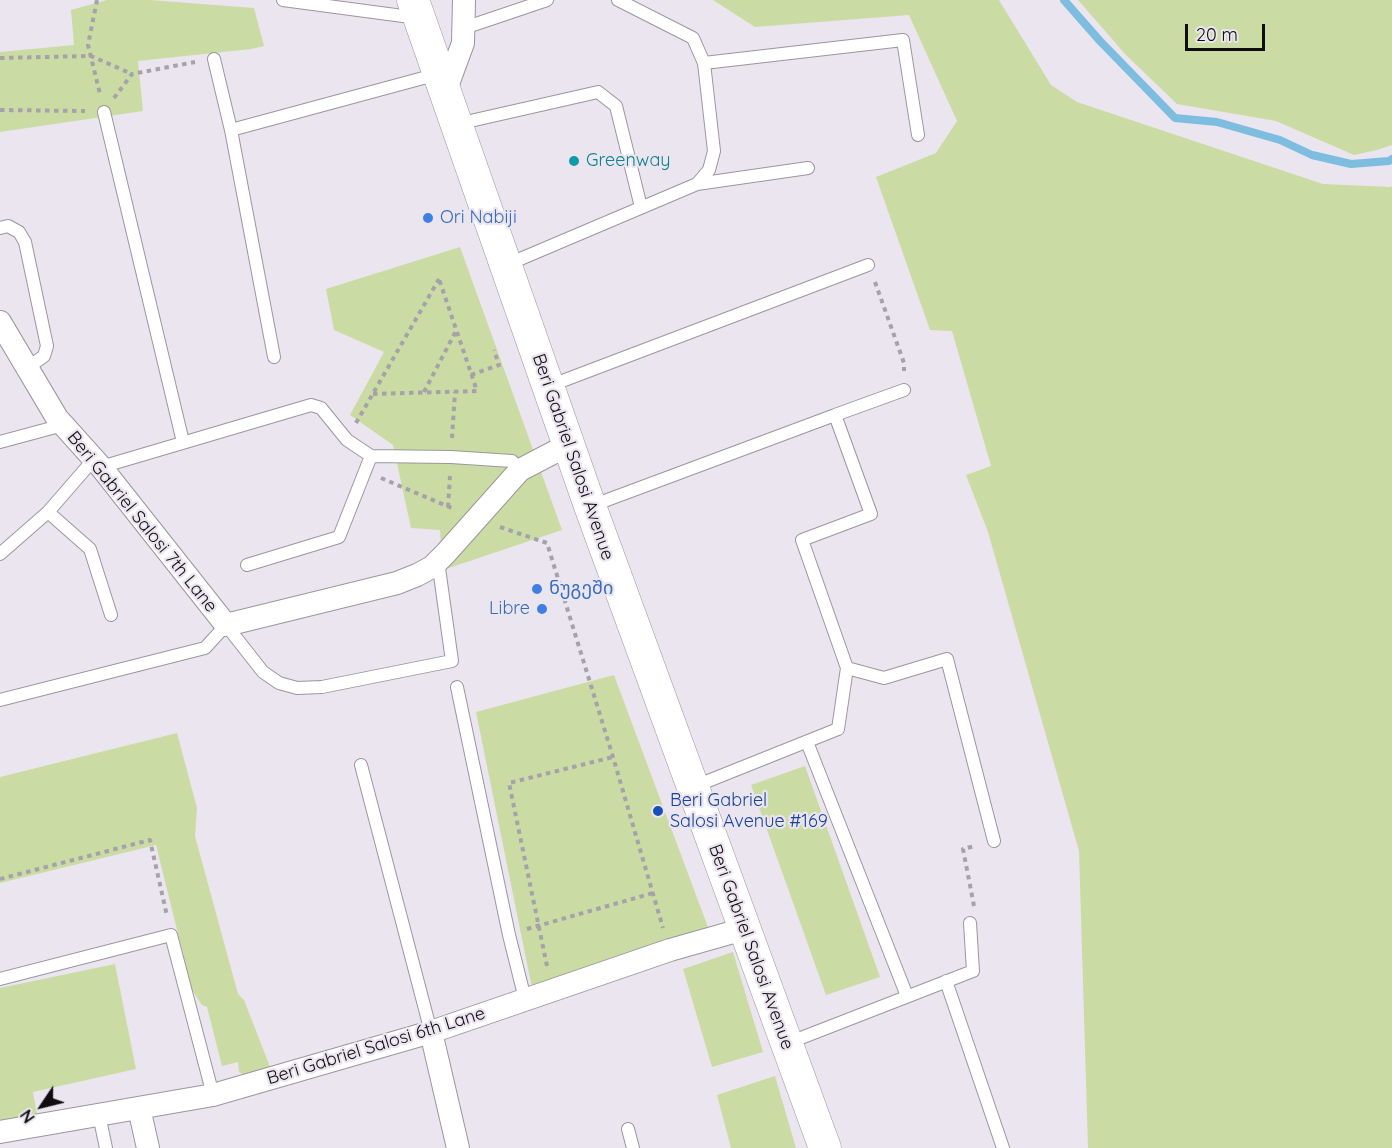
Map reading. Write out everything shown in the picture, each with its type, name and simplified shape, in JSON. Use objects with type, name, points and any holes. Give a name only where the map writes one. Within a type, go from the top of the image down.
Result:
[{"type":"main road","name":"Beri Gabriel Salosi Avenue","points":[[416,9],[568,445],[825,1148]]},
{"type":"street","points":[[442,83],[463,43],[464,0]]},
{"type":"street","name":"Beri Gabriel Salosi 7th Lane","points":[[0,322],[57,418],[97,463],[226,625],[397,583],[417,575],[438,561],[520,470],[568,445]]},
{"type":"street","name":"Beri Gabriel Salosi 6th Lane","points":[[0,1132],[213,1095],[432,1032],[670,950],[744,929]]},
{"type":"street","points":[[432,1032],[458,1148]]},
{"type":"street","points":[[139,1108],[148,1148]]},
{"type":"lane","points":[[283,0],[416,9]]},
{"type":"lane","points":[[464,28],[546,0]]},
{"type":"lane","points":[[618,0],[693,38],[704,63],[714,151],[709,170],[697,184]]},
{"type":"lane","points":[[704,63],[903,40],[918,135]]},
{"type":"lane","points":[[214,59],[231,130],[274,357]]},
{"type":"lane","points":[[231,130],[442,83]]},
{"type":"lane","points":[[456,124],[598,92],[616,106],[641,207]]},
{"type":"lane","points":[[104,112],[183,442]]},
{"type":"lane","points":[[505,265],[697,184],[808,168]]},
{"type":"lane","points":[[0,228],[8,226],[19,232],[25,242],[47,346],[44,356],[27,368]]},
{"type":"lane","points":[[548,387],[868,265]]},
{"type":"lane","points":[[590,506],[904,390]]},
{"type":"lane","points":[[0,554],[48,512],[97,463],[183,442],[311,405],[321,408],[347,440],[371,456],[451,457],[512,461],[520,470]]},
{"type":"lane","points":[[692,788],[838,729],[847,668],[802,540],[871,514],[835,415]]},
{"type":"lane","points":[[0,442],[63,425]]},
{"type":"lane","points":[[247,565],[339,537],[371,456]]},
{"type":"lane","points":[[48,512],[90,549],[111,615]]},
{"type":"lane","points":[[0,700],[205,648],[226,625],[263,672],[279,683],[297,688],[322,687],[452,661],[438,561]]},
{"type":"lane","points":[[847,668],[884,678],[946,659],[994,841]]},
{"type":"lane","points":[[457,687],[509,935],[525,999]]},
{"type":"lane","points":[[807,742],[907,996]]},
{"type":"lane","points":[[362,765],[432,1032]]},
{"type":"lane","points":[[787,1043],[973,971],[970,923]]},
{"type":"lane","points":[[0,979],[171,935],[213,1095]]},
{"type":"lane","points":[[946,981],[1003,1148]]},
{"type":"lane","points":[[99,1115],[106,1148]]},
{"type":"lane","points":[[628,1129],[633,1148]]},
{"type":"path","points":[[97,0],[88,45],[104,112]]},
{"type":"path","points":[[0,58],[91,56],[132,74],[214,59]]},
{"type":"path","points":[[104,112],[132,74]]},
{"type":"path","points":[[0,110],[104,112]]},
{"type":"path","points":[[868,265],[904,363],[904,390]]},
{"type":"path","points":[[347,440],[373,394],[439,279],[477,391],[373,394]]},
{"type":"path","points":[[424,393],[456,331]]},
{"type":"path","points":[[471,375],[500,365],[494,350]]},
{"type":"path","points":[[547,543],[670,950]]},
{"type":"path","points":[[553,990],[509,783],[613,757]]},
{"type":"path","points":[[0,879],[150,840],[171,935]]},
{"type":"path","points":[[970,923],[975,914],[963,849],[994,841]]},
{"type":"path","points":[[509,935],[653,893]]},
{"type":"green space","points":[[107,0],[150,0],[254,8],[264,46],[138,61],[143,111],[0,132],[0,52],[74,45],[71,10]]},
{"type":"green space","points":[[713,0],[999,0],[1051,85],[1077,102],[1323,184],[1392,186],[1392,1148],[1088,1148],[1079,851],[988,532],[966,475],[991,466],[952,331],[930,330],[876,177],[936,153],[957,121],[909,15],[755,27]]},
{"type":"green space","points":[[1078,0],[1392,0],[1392,145],[1354,155],[1276,121],[1177,104],[1126,55]]},
{"type":"green space","points":[[460,247],[562,530],[443,570],[440,530],[411,528],[393,445],[350,415],[384,352],[334,330],[326,289]]},
{"type":"green space","points":[[614,675],[709,930],[532,988],[476,712]]},
{"type":"green space","points":[[177,733],[197,808],[195,836],[238,994],[244,1000],[272,1072],[250,1078],[239,1072],[238,1062],[222,1066],[207,1007],[202,1005],[192,990],[156,845],[0,883],[0,777]]},
{"type":"green space","points":[[805,766],[880,977],[826,995],[751,785]]},
{"type":"green space","points":[[733,952],[763,1052],[712,1067],[683,969]]},
{"type":"green space","points":[[115,964],[136,1069],[33,1092],[37,1115],[0,1123],[0,988]]},
{"type":"green space","points":[[775,1076],[796,1148],[731,1148],[717,1095]]},
{"type":"waterway","points":[[1064,0],[1100,41],[1175,118],[1217,122],[1280,140],[1312,155],[1351,164],[1392,159]]},
{"type":"place","name":"Greenway","points":[[574,161]]},
{"type":"place","name":"Ori Nabiji","points":[[428,218]]},
{"type":"place","name":"ნუგეში","points":[[537,589]]},
{"type":"place","name":"Libre","points":[[542,609]]},
{"type":"place","name":"Beri Gabriel Salosi Avenue #169","points":[[658,811]]}]
